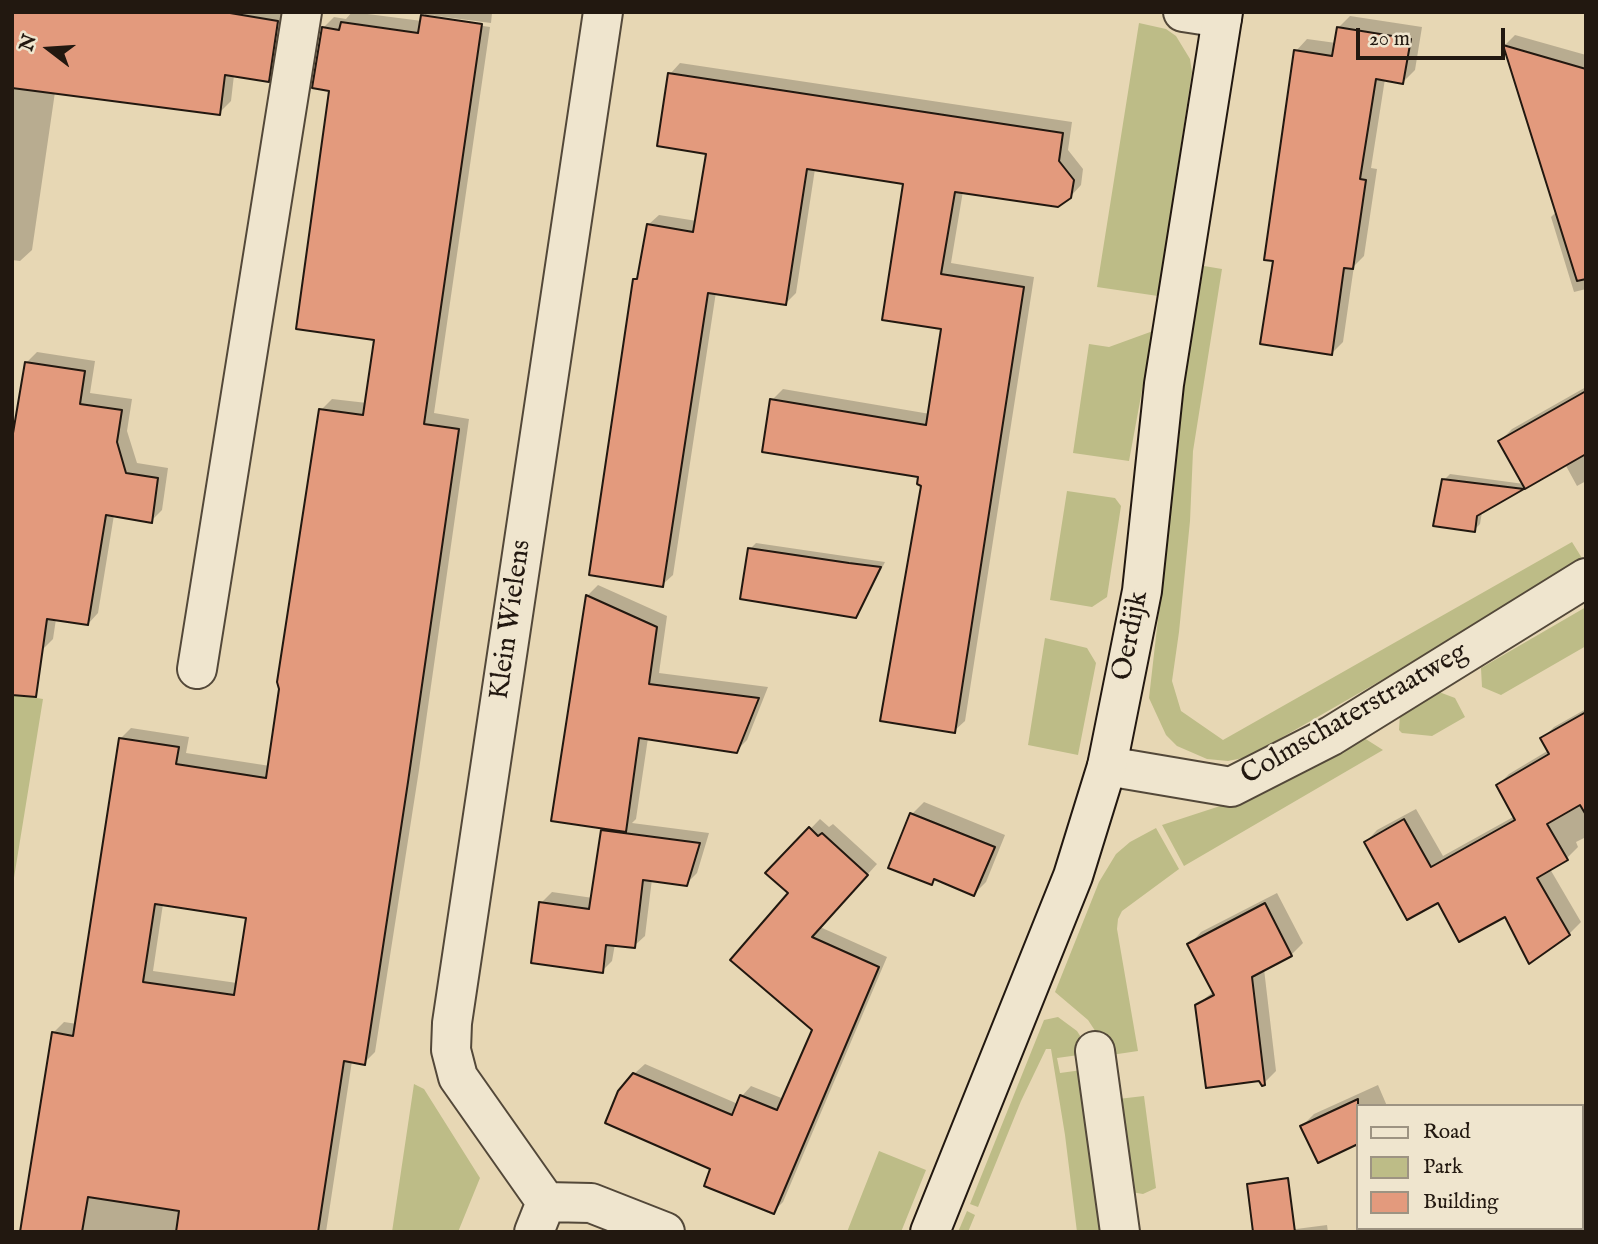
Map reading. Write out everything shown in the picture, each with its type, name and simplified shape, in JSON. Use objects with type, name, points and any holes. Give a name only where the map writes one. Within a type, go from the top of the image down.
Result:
[{"type":"street","points":[[197,668],[302,12]]},
{"type":"street","name":"Klein Wielens","points":[[603,12],[456,996],[451,1050],[458,1077],[540,1217],[592,1203],[666,1232]]},
{"type":"street","points":[[1183,12],[1222,15]]},
{"type":"street","name":"Oerdijk","points":[[930,1232],[1073,876],[1107,766],[1142,591],[1164,384],[1222,15]]},
{"type":"street","name":"Colmschaterstraatweg","points":[[1107,766],[1231,787],[1331,736],[1586,578]]},
{"type":"street","points":[[1095,1051],[1120,1232]]},
{"type":"green space","points":[[1139,23],[1166,29],[1176,36],[1190,59],[1192,72],[1158,296],[1097,287]]},
{"type":"green space","points":[[1204,266],[1222,269],[1193,451],[1190,521],[1172,681],[1181,711],[1223,740],[1572,542],[1585,563],[1248,757],[1228,761],[1207,759],[1177,746],[1166,735],[1149,698],[1172,444]]},
{"type":"green space","points":[[1153,331],[1129,461],[1073,453],[1089,344],[1109,347]]},
{"type":"green space","points":[[1067,491],[1115,498],[1121,506],[1107,597],[1092,607],[1050,600]]},
{"type":"green space","points":[[1586,607],[1586,646],[1501,695],[1482,687],[1481,668]]},
{"type":"green space","points":[[1045,638],[1087,648],[1096,663],[1078,755],[1028,745]]},
{"type":"green space","points":[[1439,692],[1455,698],[1465,717],[1432,736],[1402,733],[1399,730],[1400,714]]},
{"type":"green space","points":[[12,694],[43,699],[12,890]]},
{"type":"green space","points":[[1361,736],[1383,750],[1184,866],[1162,825],[1266,791]]},
{"type":"green space","points":[[1156,828],[1179,869],[1122,911],[1118,919],[1117,929],[1138,1051],[1111,1055],[1088,1020],[1055,992],[1099,882],[1116,854],[1130,842]]},
{"type":"green space","points":[[1058,1017],[1077,1031],[1084,1042],[1086,1054],[1057,1058],[1060,1073],[1082,1070],[1104,1232],[1077,1232],[1051,1049],[1046,1049],[1021,1101],[978,1207],[970,1204],[1044,1020]]},
{"type":"green space","points":[[414,1084],[424,1089],[480,1178],[458,1232],[392,1232]]},
{"type":"green space","points":[[1144,1096],[1156,1188],[1143,1194],[1131,1192],[1118,1099]]},
{"type":"green space","points":[[879,1151],[926,1170],[901,1232],[847,1232]]},
{"type":"green space","points":[[967,1211],[975,1215],[968,1232],[958,1232]]},
{"type":"building","points":[[12,12],[224,12],[278,21],[269,82],[225,75],[220,115],[12,88]]},
{"type":"building","points":[[421,15],[482,24],[424,424],[459,429],[365,1065],[344,1061],[318,1232],[176,1232],[179,1211],[88,1197],[82,1232],[20,1232],[52,1032],[73,1036],[119,738],[179,747],[176,764],[266,778],[279,689],[277,682],[319,409],[363,415],[374,340],[296,329],[329,91],[312,88],[322,27],[339,30],[341,22],[418,33]],"holes":[[[155,904],[246,918],[234,995],[143,982]]]},
{"type":"building","points":[[1337,27],[1411,39],[1403,84],[1376,79],[1360,179],[1366,180],[1353,269],[1344,268],[1332,355],[1260,344],[1273,261],[1264,260],[1294,50],[1332,56]]},
{"type":"building","points":[[1503,45],[1586,69],[1586,279],[1577,281]]},
{"type":"building","points":[[668,73],[1063,133],[1059,161],[1074,180],[1071,198],[1058,207],[955,192],[941,274],[1024,287],[955,733],[880,721],[921,486],[917,484],[918,477],[762,452],[770,399],[926,425],[941,329],[882,320],[903,184],[807,169],[786,305],[708,293],[663,587],[589,575],[633,279],[637,279],[647,224],[693,232],[706,154],[657,146]]},
{"type":"building","points":[[25,362],[85,371],[80,404],[122,410],[117,442],[126,473],[158,478],[152,523],[106,515],[88,625],[47,619],[36,697],[12,695],[12,439]]},
{"type":"building","points":[[1586,391],[1586,454],[1525,489],[1498,441]]},
{"type":"building","points":[[1442,479],[1524,489],[1477,516],[1475,532],[1433,526]]},
{"type":"building","points":[[748,548],[881,567],[856,618],[740,599]]},
{"type":"building","points":[[586,595],[657,627],[649,684],[759,698],[737,753],[639,738],[626,832],[551,821]]},
{"type":"building","points":[[1586,712],[1586,815],[1580,805],[1547,824],[1568,860],[1537,878],[1570,935],[1529,964],[1505,917],[1459,942],[1438,903],[1407,920],[1364,842],[1404,819],[1431,867],[1515,820],[1496,785],[1549,754],[1540,738]]},
{"type":"building","points":[[910,813],[995,847],[974,896],[934,879],[932,885],[888,868]]},
{"type":"building","points":[[809,827],[818,836],[822,833],[868,875],[812,937],[879,967],[774,1214],[704,1186],[710,1169],[605,1123],[618,1091],[633,1073],[732,1115],[740,1095],[777,1110],[812,1030],[730,960],[788,893],[765,873]]},
{"type":"building","points":[[601,830],[700,843],[687,886],[643,880],[635,948],[606,945],[603,973],[531,963],[539,902],[589,909]]},
{"type":"building","points":[[1265,903],[1292,956],[1252,977],[1265,1085],[1262,1086],[1259,1081],[1206,1088],[1195,1005],[1214,995],[1187,944]]},
{"type":"building","points":[[1358,1099],[1356,1145],[1318,1163],[1300,1126]]},
{"type":"building","points":[[1288,1178],[1295,1232],[1253,1232],[1247,1184]]}]
